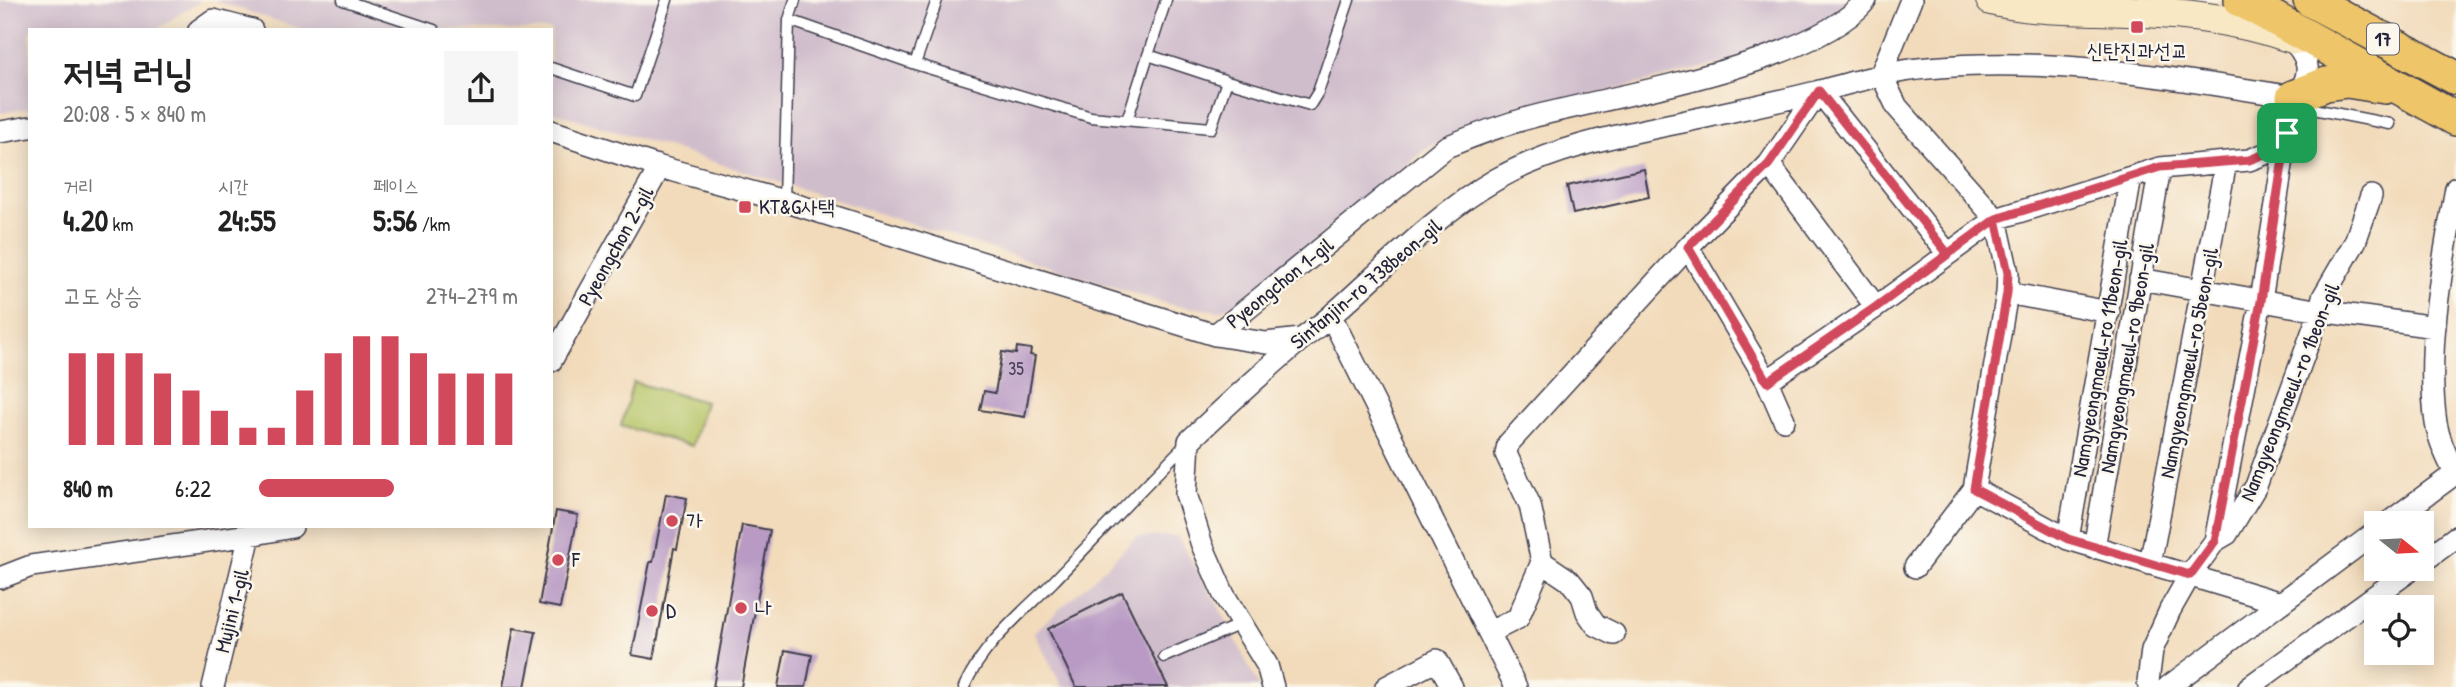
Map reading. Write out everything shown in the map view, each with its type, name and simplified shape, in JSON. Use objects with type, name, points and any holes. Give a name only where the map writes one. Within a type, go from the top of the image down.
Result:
[{"type":"main road","name":"17","points":[[2241,0],[2456,119]]},
{"type":"main road","name":"17","points":[[2310,0],[2456,78]]},
{"type":"main road","points":[[2292,101],[2326,84],[2347,81],[2402,89]]},
{"type":"street","name":"Pyeongchon 1-gil","points":[[553,132],[660,167],[784,201],[1215,335],[1446,147],[1485,131],[1531,117],[1713,73],[1769,55],[1816,38],[1843,21],[1866,0]]},
{"type":"street","points":[[1911,0],[1881,74],[1897,107],[1996,219],[2008,273],[2007,293],[1974,489],[1915,567]]},
{"type":"street","points":[[1991,0],[2005,4],[2043,4],[2212,18],[2287,36],[2341,56]]},
{"type":"street","points":[[202,28],[213,20],[244,28]]},
{"type":"street","points":[[2215,541],[2261,301],[2292,101],[2304,84],[2307,62],[2299,46],[2287,36]]},
{"type":"street","name":"Sintanjin-ro 738beon-gil","points":[[1189,441],[1301,339],[1470,196],[1517,168],[1582,145],[1819,91],[1881,74],[1948,66],[2085,67],[2148,74],[2292,101]]},
{"type":"street","points":[[1490,632],[1518,618],[1542,562],[1530,505],[1506,454],[1508,444],[1688,247],[1769,164],[1819,91],[1948,254]]},
{"type":"street","points":[[0,132],[28,127]]},
{"type":"street","points":[[1767,382],[1876,307],[1996,219],[2160,167],[2249,160],[2270,152],[2287,133]]},
{"type":"street","name":"Namgyeongmaeul-ro 5beon-gil","points":[[2150,564],[2226,162]]},
{"type":"street","points":[[1769,164],[1876,307]]},
{"type":"street","name":"Pyeongchon 2-gil","points":[[553,357],[660,167]]},
{"type":"street","name":"Namgyeongmaeul-ro 9beon-gil","points":[[2094,548],[2160,167]]},
{"type":"street","name":"Namgyeongmaeul-ro 11beon-gil","points":[[2068,539],[2131,177]]},
{"type":"street","points":[[2405,511],[2456,473],[2445,454],[2436,425],[2432,377],[2435,327],[2456,188]]},
{"type":"street","name":"Namgyeongmaeul-ro 1beon-gil","points":[[2150,687],[2148,682],[2152,650],[2170,610],[2190,575],[2215,541],[2227,534],[2256,486],[2323,297],[2355,242],[2371,196]]},
{"type":"street","points":[[1688,247],[1767,382],[1784,420]]},
{"type":"street","points":[[2140,279],[2320,311],[2435,327]]},
{"type":"street","points":[[2007,293],[2109,312]]},
{"type":"street","points":[[1331,316],[1516,687]]},
{"type":"street","points":[[1215,335],[1266,343],[1301,339]]},
{"type":"street","points":[[1189,441],[1186,494],[1202,545],[1224,595],[1267,665],[1273,687]]},
{"type":"street","points":[[1974,489],[2068,539],[2281,603]]},
{"type":"street","points":[[0,578],[31,566],[250,536],[287,528]]},
{"type":"street","name":"Mujini 1-gil","points":[[213,687],[250,536]]},
{"type":"street","points":[[2434,553],[2456,537]]},
{"type":"street","points":[[2168,687],[2364,541]]},
{"type":"street","points":[[1542,562],[1570,581],[1582,596],[1587,612],[1596,625],[1614,634]]},
{"type":"street","points":[[2249,687],[2395,581]]},
{"type":"street","points":[[1386,687],[1437,660],[1452,687]]},
{"type":"lane","points":[[343,0],[428,28]]},
{"type":"lane","points":[[553,69],[635,96],[667,0]]},
{"type":"lane","points":[[784,201],[789,20],[796,0]]},
{"type":"lane","points":[[915,64],[937,0]]},
{"type":"lane","points":[[1127,120],[1166,0]]},
{"type":"lane","points":[[1148,55],[1310,105],[1318,93],[1349,0]]},
{"type":"lane","points":[[789,20],[915,64],[1091,117],[1211,128],[1227,81]]},
{"type":"lane","points":[[2292,101],[2390,124]]},
{"type":"lane","points":[[964,687],[973,667],[1005,627],[1189,441]]},
{"type":"lane","points":[[1164,657],[1241,624]]},
{"type":"shaded area","points":[[0,0],[201,0],[159,28],[28,28],[28,108],[0,113]]},
{"type":"shaded area","points":[[213,0],[1856,0],[1841,20],[1764,53],[1474,124],[1427,148],[1250,294],[1220,311],[1171,305],[553,112],[553,28],[298,28]]},
{"type":"shaded area","points":[[1177,536],[1224,616],[1259,687],[1062,687],[1034,632],[1136,537]]},
{"type":"green space","points":[[633,382],[705,402],[692,446],[621,426]]},
{"type":"building","points":[[1644,169],[1649,197],[1573,214],[1567,186]]},
{"type":"building","points":[[1017,347],[1031,349],[1030,355],[1035,356],[1025,417],[980,410],[984,391],[995,393],[1002,352],[1016,354]]},
{"type":"building","points":[[666,494],[687,498],[677,549],[674,548],[654,659],[632,655]]},
{"type":"building","name":"F","points":[[556,511],[578,515],[560,608],[539,604]]},
{"type":"building","name":"나","points":[[742,525],[770,530],[741,687],[713,687]]},
{"type":"building","points":[[1122,592],[1168,687],[1076,687],[1048,629]]},
{"type":"building","points":[[514,628],[536,632],[525,687],[503,687]]},
{"type":"building","points":[[785,650],[812,655],[806,687],[778,687]]},
{"type":"place","name":"신탄진과선교","points":[[2137,27]]},
{"type":"place","name":"KT&G사택","points":[[745,207]]},
{"type":"place","name":"가","points":[[672,521]]},
{"type":"place","name":"F","points":[[558,560]]},
{"type":"place","name":"나","points":[[741,608]]},
{"type":"place","name":"D","points":[[652,611]]},
{"type":"route","points":[[2287,133],[2261,301],[2215,541],[2190,575],[2068,539],[1974,489],[2007,293],[2008,273],[1996,219],[1876,307],[1767,382],[1688,247],[1769,164],[1819,91],[1948,254],[1996,219],[2160,167],[2249,160],[2270,152],[2287,133]]}]
